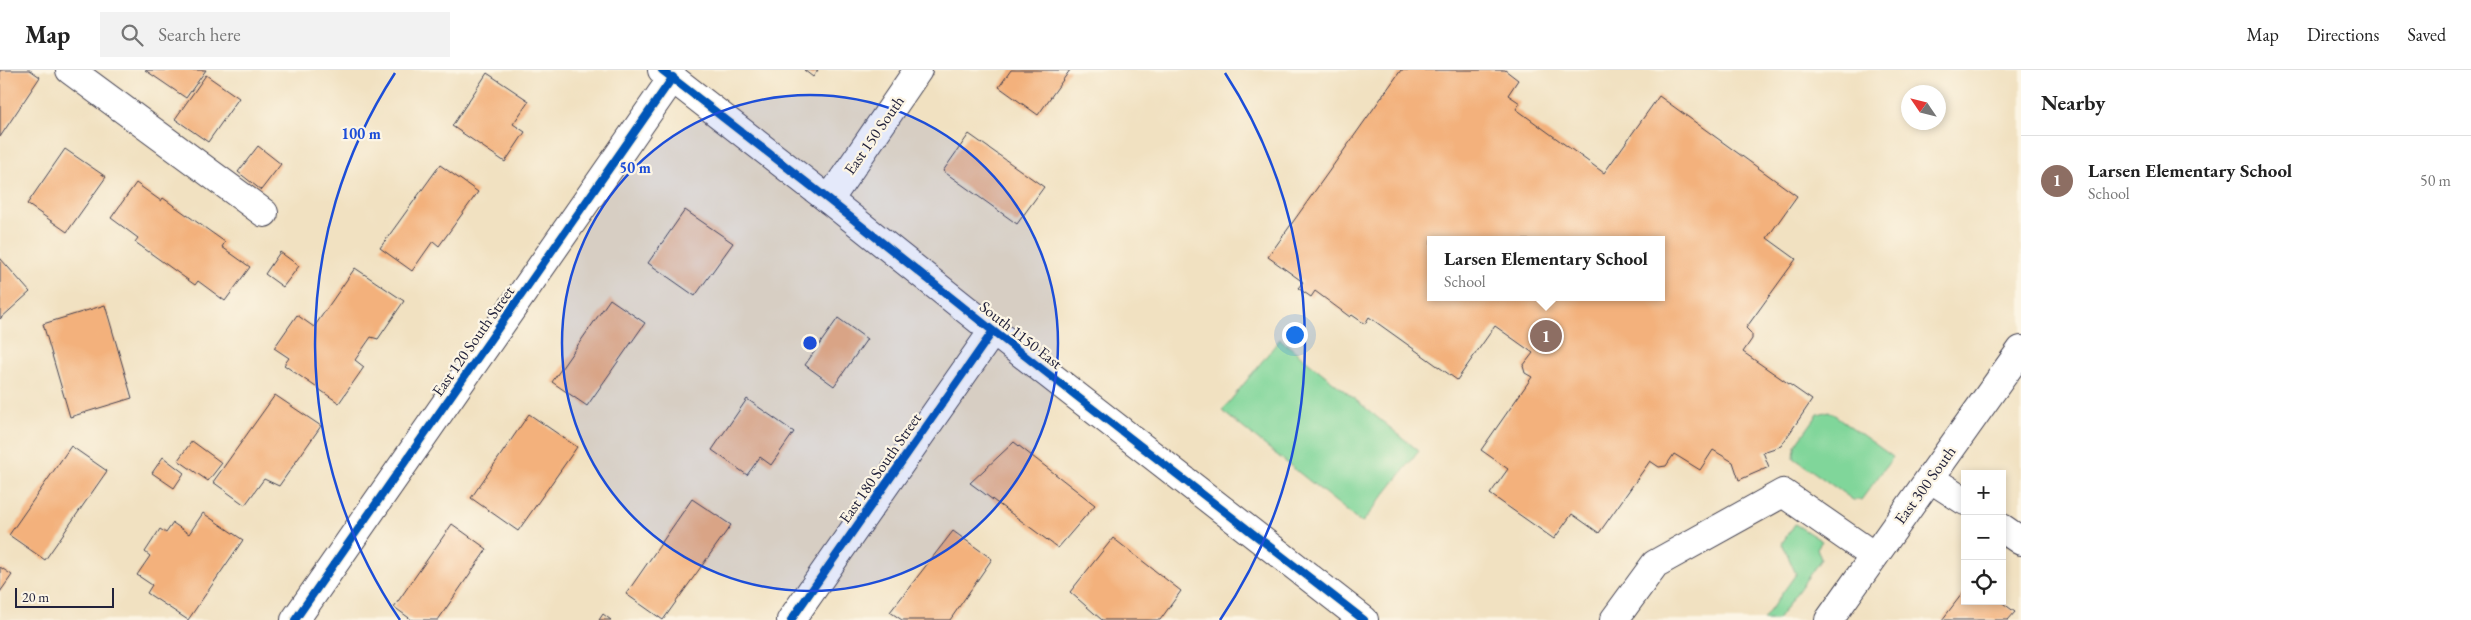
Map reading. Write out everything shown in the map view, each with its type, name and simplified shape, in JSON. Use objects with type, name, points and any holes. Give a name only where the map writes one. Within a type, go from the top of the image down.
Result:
[{"type":"street","points":[[70,70],[264,213]]},
{"type":"street","name":"East 150 South","points":[[829,200],[918,70]]},
{"type":"street","name":"South 1150 East","points":[[668,74],[993,332],[1364,620]]},
{"type":"street","name":"East 120 South Street","points":[[295,620],[668,74]]},
{"type":"street","name":"East 180 South Street","points":[[791,620],[993,332]]},
{"type":"street","name":"East 300 South","points":[[1829,620],[2021,350]]},
{"type":"street","points":[[1931,479],[1961,499]]},
{"type":"street","points":[[1614,620],[1655,564],[1782,493],[1874,556]]},
{"type":"street","points":[[2006,531],[2021,541]]},
{"type":"green space","points":[[1280,339],[1419,451],[1362,523],[1222,411]]},
{"type":"green space","points":[[1829,411],[1893,457],[1861,500],[1853,500],[1794,458],[1795,446],[1818,414]]},
{"type":"green space","points":[[1795,524],[1822,541],[1817,548],[1821,559],[1777,620],[1763,620],[1796,574],[1782,543]]},
{"type":"building","points":[[0,70],[30,70],[40,77],[0,137]]},
{"type":"building","points":[[145,70],[206,70],[186,98]]},
{"type":"building","points":[[804,70],[818,70],[813,77]]},
{"type":"building","points":[[1011,70],[1070,70],[1038,115],[999,87]]},
{"type":"building","points":[[1401,70],[1505,70],[1518,80],[1508,95],[1520,103],[1516,109],[1604,173],[1659,96],[1797,196],[1767,238],[1796,259],[1746,328],[1752,334],[1752,339],[1743,352],[1812,400],[1781,446],[1763,452],[1769,467],[1739,480],[1733,462],[1713,450],[1700,470],[1674,454],[1666,466],[1659,467],[1650,461],[1599,533],[1572,514],[1554,539],[1490,494],[1508,469],[1481,450],[1532,377],[1525,373],[1523,366],[1533,353],[1495,326],[1457,380],[1369,317],[1365,324],[1352,315],[1350,317],[1315,291],[1311,297],[1298,288],[1303,282],[1268,257]]},
{"type":"building","points":[[487,73],[529,101],[513,124],[525,132],[505,162],[452,126]]},
{"type":"building","points":[[206,75],[239,98],[208,142],[175,119]]},
{"type":"building","points":[[969,134],[1044,187],[1017,224],[943,171]]},
{"type":"building","points":[[258,146],[281,164],[261,190],[238,172]]},
{"type":"building","points":[[65,149],[106,177],[67,232],[27,204]]},
{"type":"building","points":[[440,165],[478,192],[439,246],[433,241],[412,271],[380,248]]},
{"type":"building","points":[[136,183],[161,201],[163,198],[225,242],[222,247],[250,267],[225,301],[198,281],[195,285],[135,242],[138,238],[111,218]]},
{"type":"building","points":[[685,210],[733,243],[695,296],[648,263]]},
{"type":"building","points":[[280,252],[299,266],[283,287],[265,274]]},
{"type":"building","points":[[0,258],[30,292],[0,319]]},
{"type":"building","points":[[355,268],[404,301],[378,339],[371,337],[355,360],[364,367],[339,403],[284,365],[289,358],[274,348],[297,315],[314,327]]},
{"type":"building","points":[[610,299],[645,323],[587,406],[552,382]]},
{"type":"building","points":[[105,305],[132,398],[70,417],[43,324]]},
{"type":"building","points":[[838,318],[867,339],[834,386],[805,365]]},
{"type":"building","points":[[275,395],[321,426],[279,486],[264,479],[245,505],[213,482]]},
{"type":"building","points":[[747,399],[794,432],[771,465],[760,457],[747,475],[712,450]]},
{"type":"building","points":[[529,414],[577,447],[518,531],[471,498]]},
{"type":"building","points":[[192,441],[222,463],[208,481],[178,460]]},
{"type":"building","points":[[1014,442],[1095,505],[1058,548],[970,483]]},
{"type":"building","points":[[71,446],[107,471],[45,560],[9,535]]},
{"type":"building","points":[[163,457],[184,473],[174,488],[152,473]]},
{"type":"building","points":[[692,499],[731,525],[663,620],[626,594]]},
{"type":"building","points":[[203,513],[243,540],[188,620],[147,593],[152,585],[137,575],[150,556],[145,552],[160,529],[166,533],[173,523],[189,534]]},
{"type":"building","points":[[452,524],[487,549],[438,620],[412,620],[394,607]]},
{"type":"building","points":[[953,531],[992,559],[950,620],[902,620],[890,612]]},
{"type":"building","points":[[1113,538],[1181,591],[1160,620],[1102,620],[1070,592]]},
{"type":"building","points":[[0,567],[12,575],[0,592]]},
{"type":"building","points":[[1961,595],[1961,605],[2005,605],[2015,612],[2008,620],[1942,620]]},
{"type":"building","points":[[603,614],[611,620],[599,620]]},
{"type":"cycle path","points":[[662,70],[1364,620]]},
{"type":"cycle path","points":[[295,620],[673,77]]},
{"type":"cycle path","points":[[791,620],[993,331]]},
{"type":"place","name":"Larsen Elementary School","points":[[1546,336]]}]
